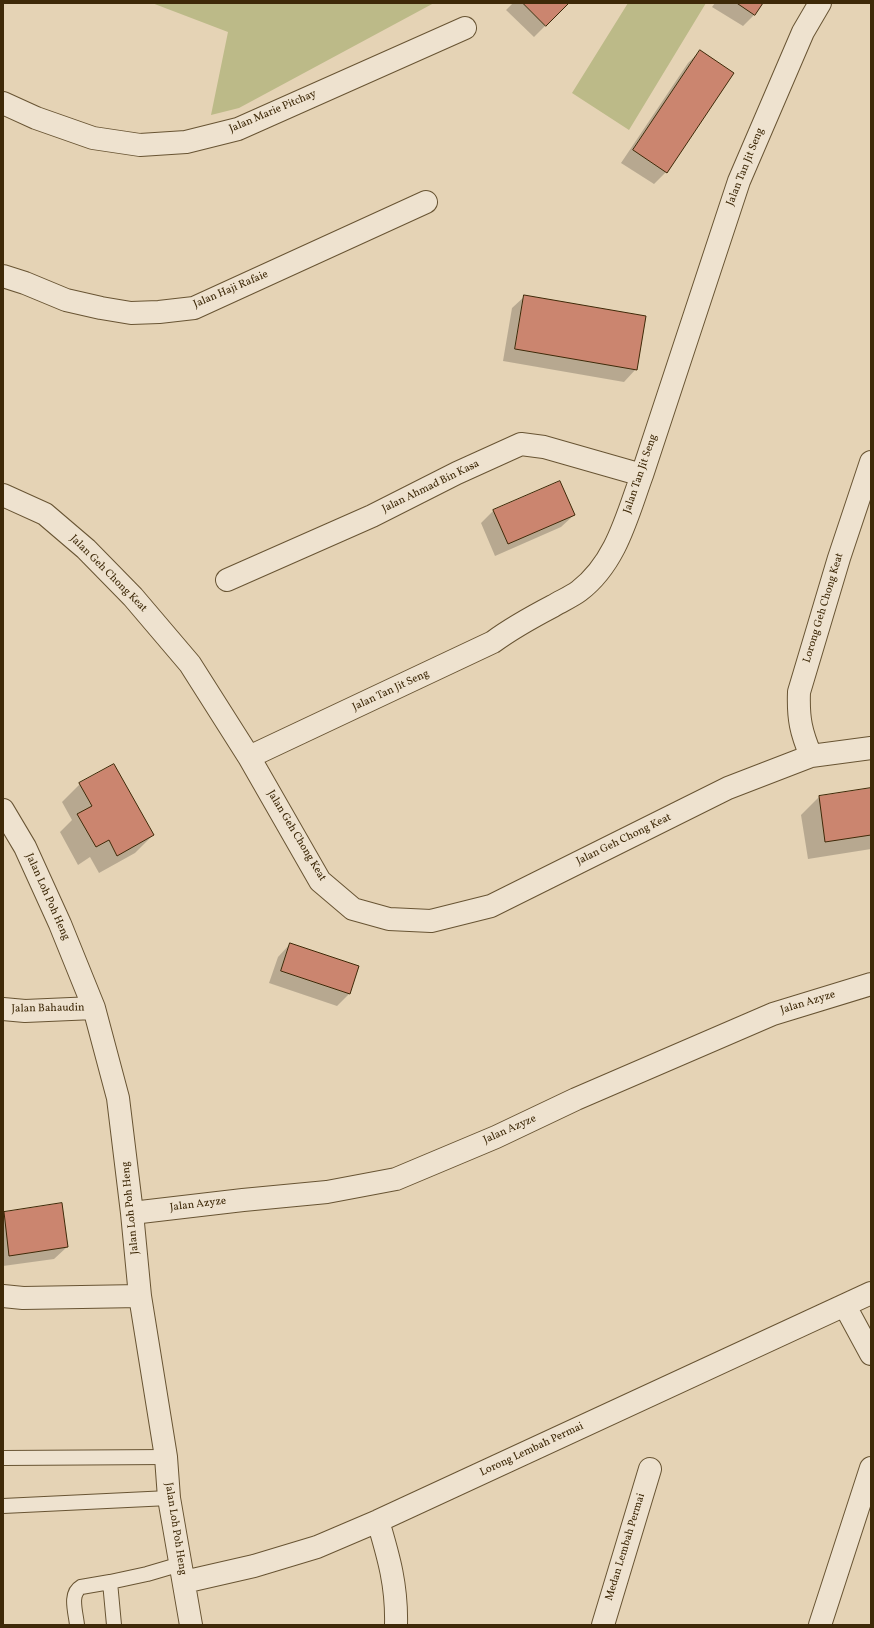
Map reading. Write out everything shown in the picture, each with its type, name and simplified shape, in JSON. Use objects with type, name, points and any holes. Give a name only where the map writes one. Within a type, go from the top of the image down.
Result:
[{"type":"street","name":"Jalan Tan Jit Seng","points":[[249,757],[493,642],[510,630],[578,591],[594,578],[607,561],[626,519],[642,475],[739,181],[803,32],[820,3]]},
{"type":"street","name":"Jalan Marie Pitchay","points":[[3,103],[36,118],[93,138],[140,145],[186,142],[238,129],[465,28]]},
{"type":"street","name":"Jalan Haji Rafaie","points":[[3,276],[25,283],[66,300],[130,313],[159,312],[194,308],[426,202]]},
{"type":"street","name":"Jalan Ahmad Bin Kasa","points":[[227,580],[372,516],[457,473],[521,444],[544,447],[642,475]]},
{"type":"street","name":"Lorong Geh Chong Keat","points":[[811,756],[802,734],[798,712],[799,692],[839,558],[871,462]]},
{"type":"street","name":"Jalan Geh Chong Keat","points":[[3,495],[44,514],[86,548],[133,597],[190,664],[249,757],[320,881],[353,909],[389,919],[431,920],[490,906],[728,788],[811,756],[871,748]]},
{"type":"street","name":"Jalan Loh Poh Heng","points":[[3,810],[25,847],[60,924],[94,1008],[118,1098],[132,1213],[140,1296],[166,1457],[169,1498],[191,1625]]},
{"type":"street","name":"Jalan Azyze","points":[[132,1213],[327,1192],[396,1179],[496,1137],[576,1099],[774,1014],[871,984]]},
{"type":"street","name":"Jalan Bahaudin","points":[[3,1009],[25,1011],[94,1008]]},
{"type":"street","name":"Lorong Lembah Permai","points":[[182,1573],[254,1566],[317,1547],[378,1521],[871,1293]]},
{"type":"street","points":[[3,1296],[23,1298],[140,1296]]},
{"type":"street","points":[[845,1306],[871,1354]]},
{"type":"street","points":[[820,1625],[866,1504],[871,1468]]},
{"type":"street","name":"Medan Lembah Permai","points":[[602,1625],[650,1469]]},
{"type":"street","points":[[378,1521],[391,1565],[396,1603],[396,1625]]},
{"type":"lane","points":[[3,1458],[166,1457]]},
{"type":"lane","points":[[3,1506],[169,1498]]},
{"type":"lane","points":[[77,1625],[74,1595],[77,1589],[81,1587],[147,1574],[182,1573]]},
{"type":"lane","points":[[110,1582],[114,1625]]},
{"type":"shaded area","points":[[152,3],[434,3],[239,108],[211,115],[228,32]]},
{"type":"shaded area","points":[[628,3],[706,3],[629,130],[572,93]]},
{"type":"building","points":[[523,3],[569,3],[546,26]]},
{"type":"building","points":[[737,3],[763,3],[755,15]]},
{"type":"building","points":[[700,50],[734,73],[667,173],[633,150]]},
{"type":"building","points":[[524,295],[646,316],[637,370],[515,349]]},
{"type":"building","points":[[560,481],[575,515],[508,544],[493,510]]},
{"type":"building","points":[[114,764],[154,835],[117,856],[109,840],[96,847],[77,814],[92,806],[79,783]]},
{"type":"building","points":[[871,788],[871,835],[825,842],[819,796]]},
{"type":"building","points":[[290,943],[359,966],[350,994],[281,971]]},
{"type":"building","points":[[62,1203],[68,1247],[9,1256],[4,1212]]}]
